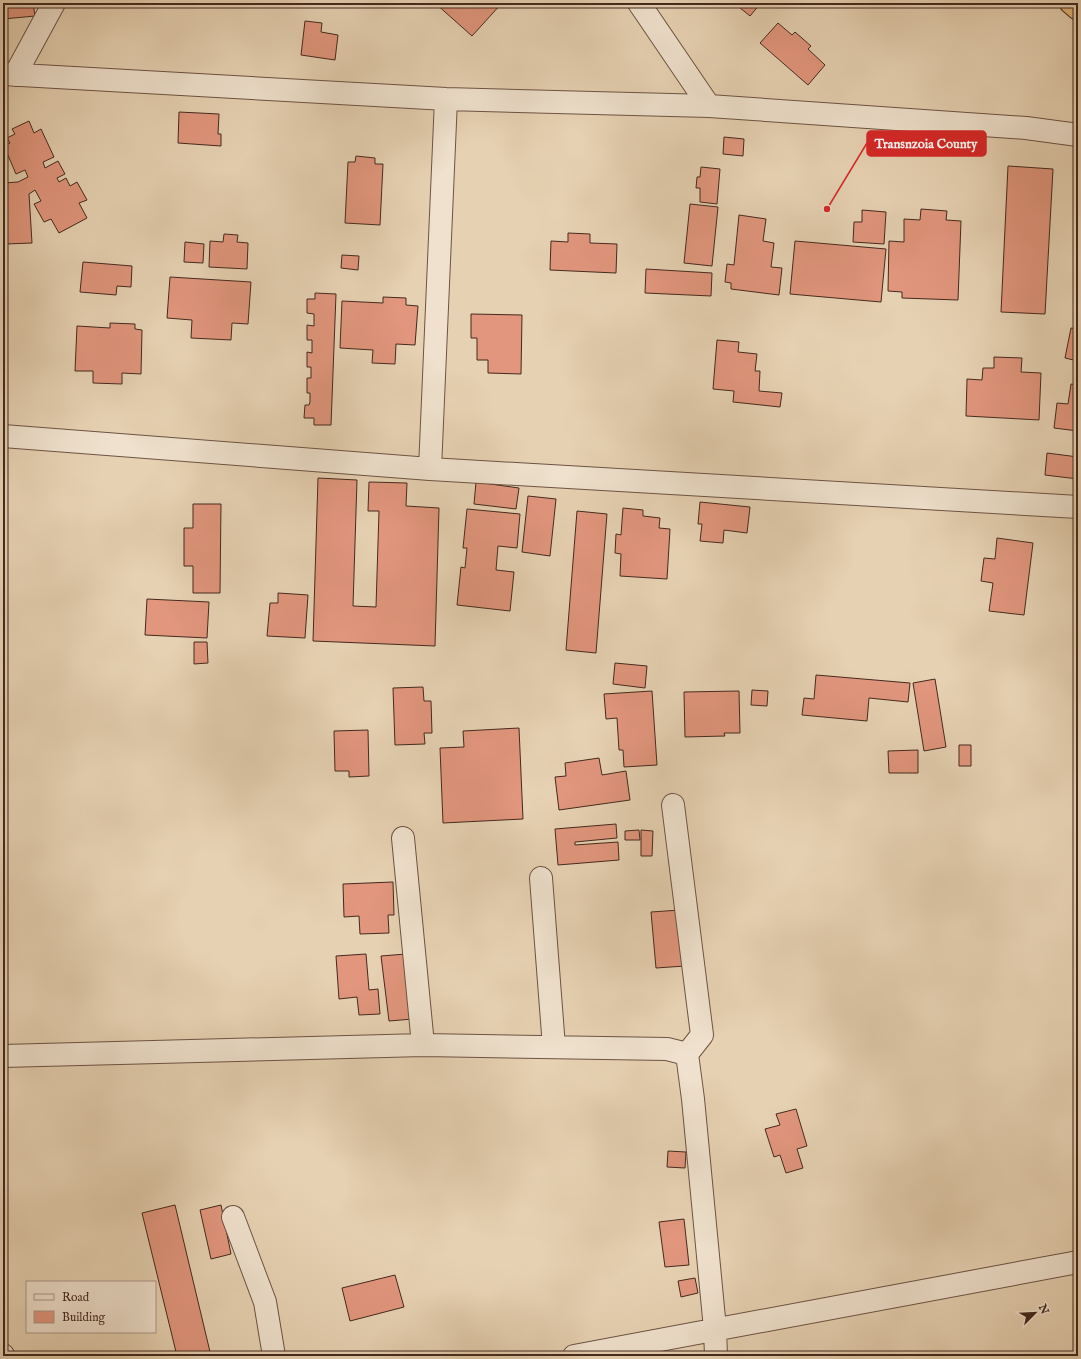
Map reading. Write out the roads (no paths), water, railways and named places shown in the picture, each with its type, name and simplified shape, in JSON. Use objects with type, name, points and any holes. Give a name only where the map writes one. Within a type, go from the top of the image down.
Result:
[{"type":"highway","points":[[1071,3],[1078,9]]},
{"type":"street","points":[[54,3],[9,75],[446,99],[709,106],[1026,128],[1078,135]]},
{"type":"street","points":[[638,3],[709,106]]},
{"type":"street","points":[[430,469],[446,99]]},
{"type":"street","points":[[3,436],[430,469],[1078,507]]},
{"type":"street","points":[[673,805],[702,1035],[687,1054],[693,1100],[715,1329],[716,1356]]},
{"type":"street","points":[[403,838],[423,1045]]},
{"type":"street","points":[[540,878],[554,1047]]},
{"type":"street","points":[[3,1056],[423,1045],[667,1049],[687,1054]]},
{"type":"street","points":[[233,1217],[265,1302],[274,1356]]},
{"type":"street","points":[[574,1356],[1078,1262]]},
{"type":"place","name":"Transnzoia County","points":[[827,209]]}]
